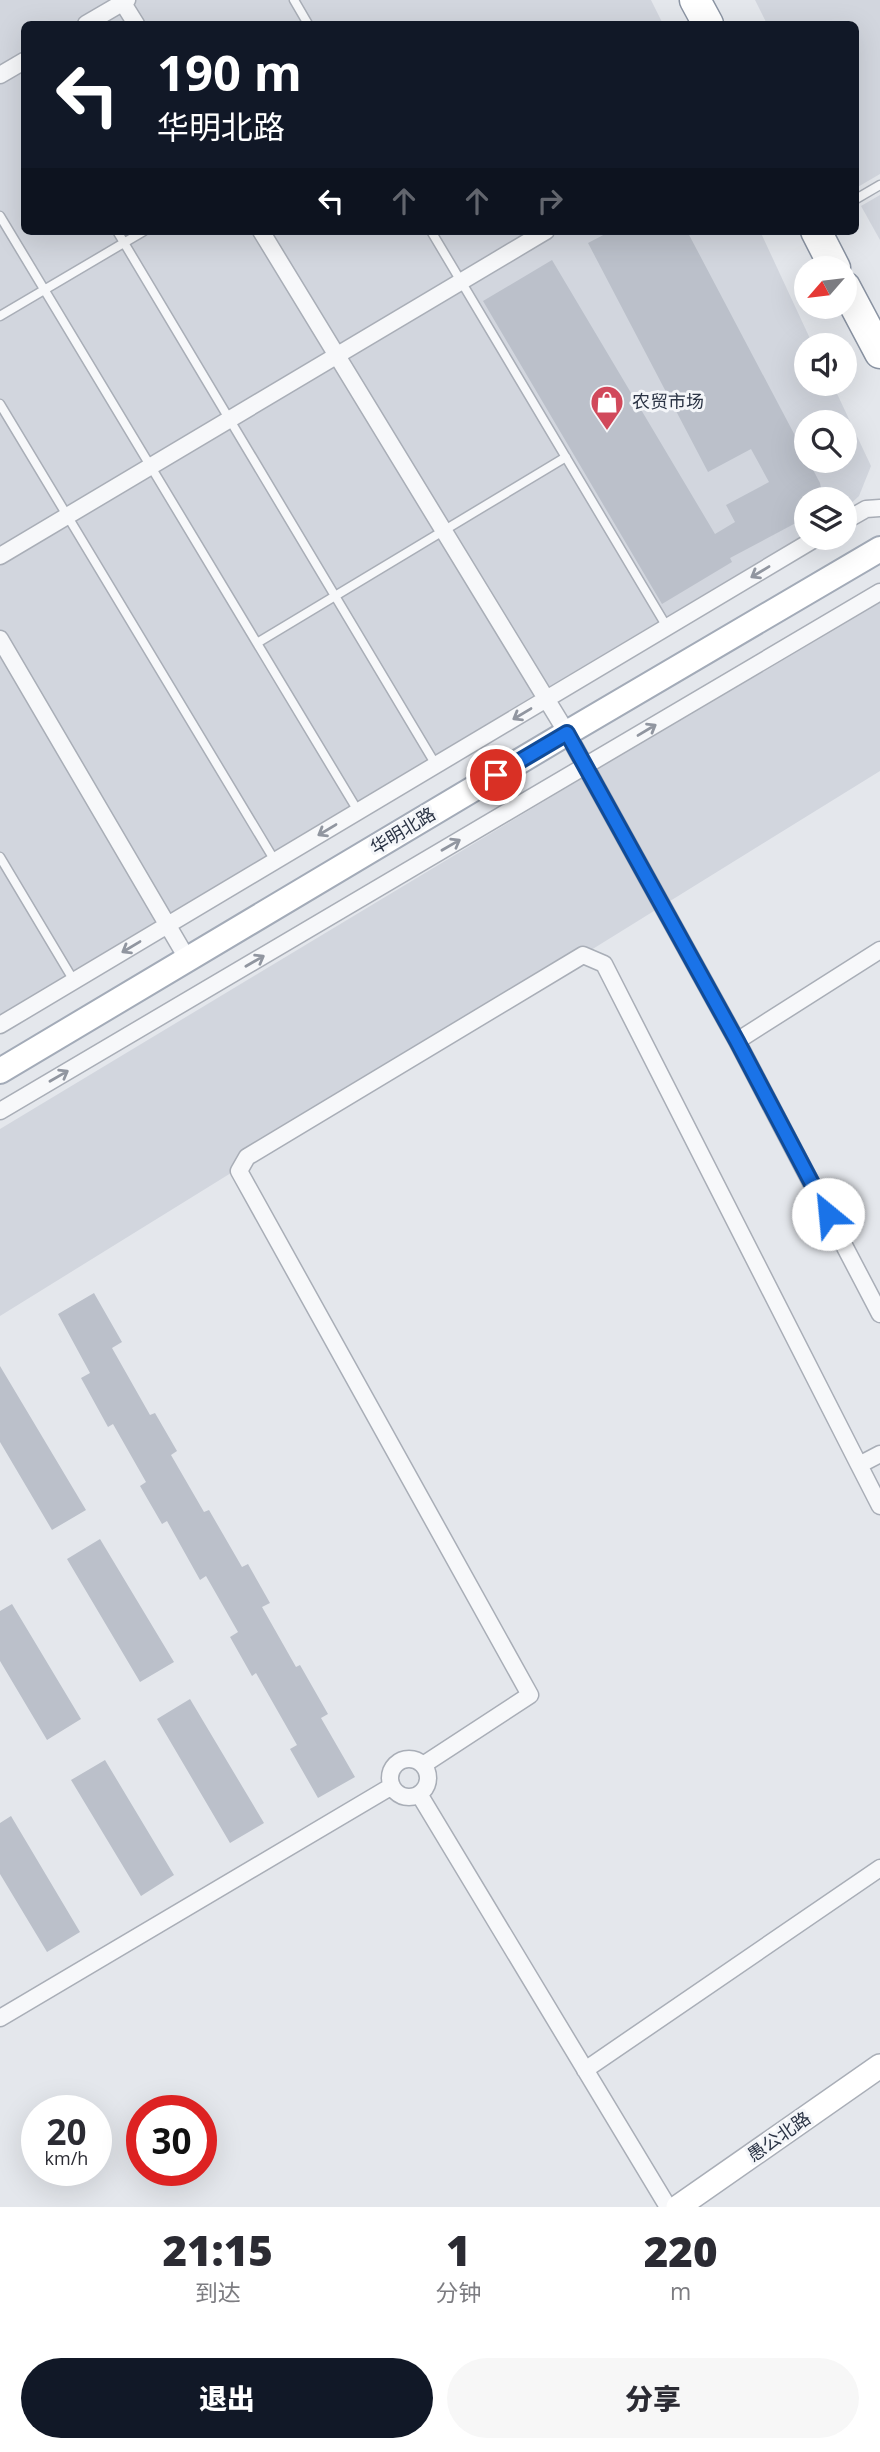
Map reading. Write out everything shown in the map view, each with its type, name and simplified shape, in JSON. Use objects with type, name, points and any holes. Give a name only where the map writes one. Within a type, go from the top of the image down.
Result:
[{"type":"highway","points":[[695,0],[706,21]]},
{"type":"highway","points":[[818,235],[829,256]]},
{"type":"highway","points":[[858,312],[880,353]]},
{"type":"main road","name":"华明北路","points":[[1,1067],[188,960],[880,549]]},
{"type":"main road","name":"愚公北路","points":[[678,2207],[880,2066]]},
{"type":"street","points":[[91,21],[123,1],[134,21]]},
{"type":"street","points":[[0,75],[21,67]]},
{"type":"street","points":[[263,235],[567,733],[737,1041],[880,1314]]},
{"type":"street","points":[[0,556],[539,235]]},
{"type":"street","points":[[857,514],[866,509],[880,508]]},
{"type":"street","points":[[0,1025],[796,550]]},
{"type":"street","points":[[0,1111],[880,592]]},
{"type":"street","points":[[0,639],[188,960]]},
{"type":"street","points":[[737,1041],[880,950]]},
{"type":"street","points":[[423,1765],[530,1695],[239,1171],[247,1157],[583,955],[604,964],[880,1506]]},
{"type":"street","points":[[859,1465],[880,1454]]},
{"type":"street","points":[[412,1759],[423,1765],[428,1780],[419,1794],[407,1797],[396,1791],[390,1780],[392,1769],[401,1761],[412,1759]]},
{"type":"street","points":[[0,2018],[392,1786]]},
{"type":"street","points":[[419,1794],[668,2207]]},
{"type":"street","points":[[585,2070],[880,1868]]},
{"type":"lane","points":[[294,0],[306,21]]},
{"type":"lane","points":[[859,196],[880,185]]},
{"type":"lane","points":[[0,216],[358,811]]},
{"type":"lane","points":[[119,235],[436,765]]},
{"type":"lane","points":[[0,316],[137,235]]},
{"type":"lane","points":[[433,235],[667,627]]},
{"type":"lane","points":[[0,404],[275,860]]},
{"type":"lane","points":[[257,643],[566,457]]},
{"type":"lane","points":[[0,857],[74,981]]},
{"type":"shaded area","points":[[0,0],[651,0],[662,21],[21,21],[21,235],[762,235],[794,304],[794,319],[801,319],[807,333],[794,333],[794,396],[838,396],[845,410],[794,410],[794,473],[857,473],[857,436],[871,466],[857,498],[857,487],[794,487],[794,545],[0,1020]]},
{"type":"shaded area","points":[[755,0],[880,0],[880,174],[859,186],[859,21],[766,21]]},
{"type":"shaded area","points":[[880,195],[880,240],[861,206]]},
{"type":"shaded area","points":[[880,599],[880,771],[0,1316],[0,1129]]},
{"type":"building","points":[[603,235],[689,235],[794,434],[794,473],[815,473],[821,487],[794,487],[794,524],[730,558],[732,562],[662,604],[483,301],[552,260],[715,534],[735,522],[726,505],[769,482],[751,449],[708,472],[588,243]]},
{"type":"building","points":[[94,1293],[122,1342],[112,1348],[150,1415],[155,1413],[177,1451],[171,1455],[204,1512],[209,1510],[242,1567],[248,1564],[270,1603],[262,1607],[296,1667],[300,1665],[328,1714],[321,1718],[355,1777],[318,1798],[290,1749],[297,1745],[256,1673],[252,1676],[230,1637],[238,1632],[206,1576],[200,1580],[167,1521],[162,1524],[140,1486],[146,1482],[113,1424],[108,1427],[81,1378],[90,1373],[58,1314]]},
{"type":"building","points":[[0,1366],[86,1510],[52,1530],[0,1442]]},
{"type":"building","points":[[100,1539],[174,1662],[140,1682],[67,1559]]},
{"type":"building","points":[[12,1604],[81,1719],[47,1740],[0,1661],[0,1611]]},
{"type":"building","points":[[190,1699],[264,1823],[230,1843],[157,1719]]},
{"type":"building","points":[[105,1760],[174,1875],[141,1896],[71,1780]]},
{"type":"building","points":[[11,1816],[80,1932],[47,1952],[0,1874],[0,1823]]},
{"type":"place","name":"农贸市场","points":[[607,432]]},
{"type":"route","points":[[496,775],[567,733],[737,1041],[828,1214]]}]
